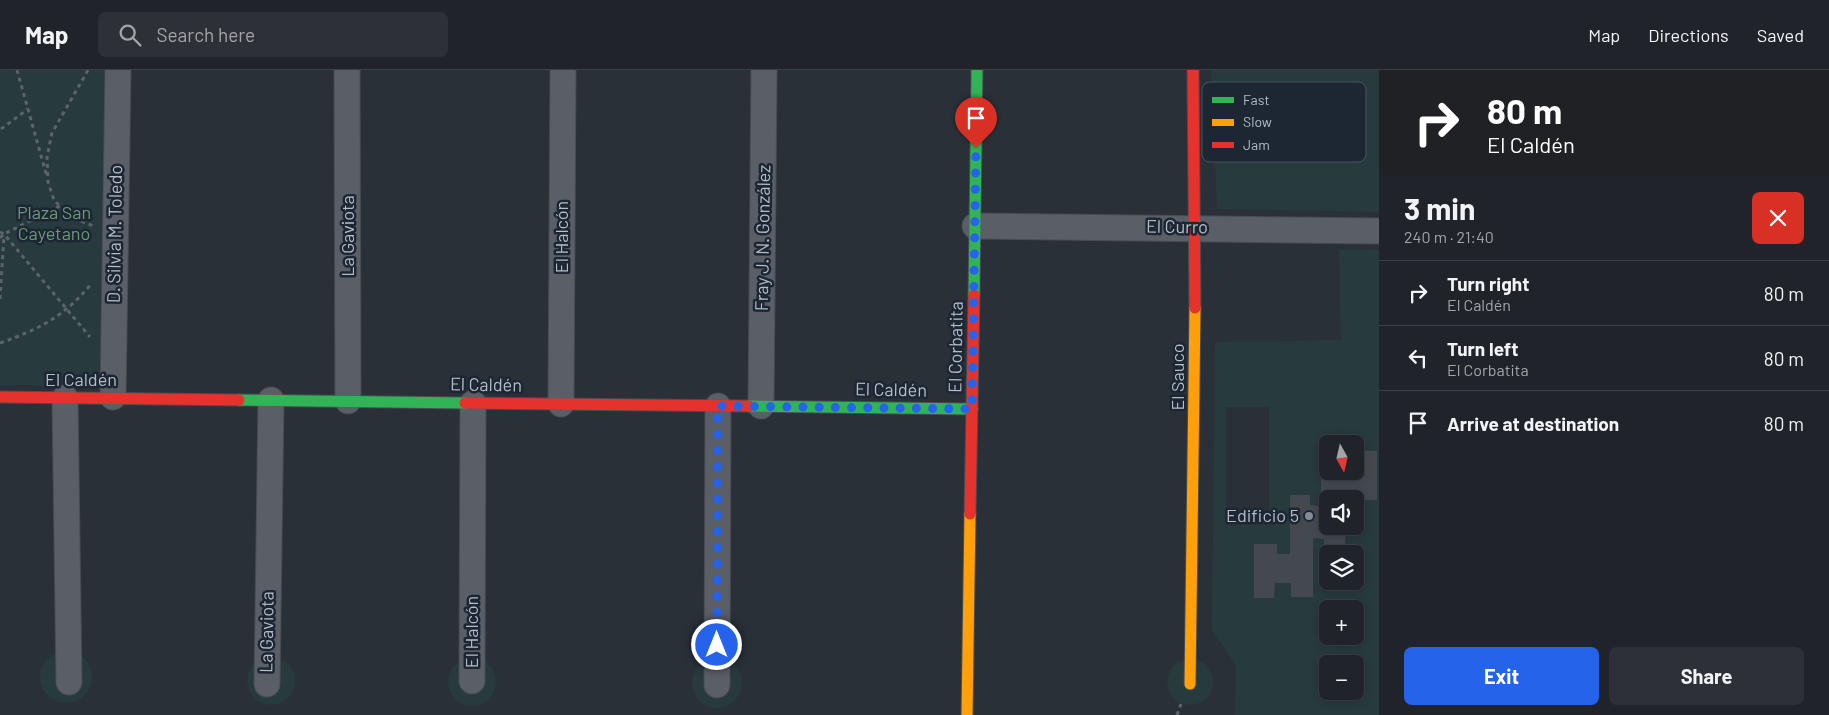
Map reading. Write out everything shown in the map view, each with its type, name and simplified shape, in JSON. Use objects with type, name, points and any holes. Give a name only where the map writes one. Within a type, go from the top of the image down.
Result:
[{"type":"street","name":"D. Silvia M. Toledo","points":[[113,397],[118,70]]},
{"type":"street","name":"La Gaviota","points":[[347,70],[348,401]]},
{"type":"street","name":"El Halcón","points":[[561,404],[563,70]]},
{"type":"street","name":"Fray J. N. González","points":[[761,406],[764,70]]},
{"type":"street","name":"El Corbatita","points":[[967,715],[977,70]]},
{"type":"street","name":"El Sauco","points":[[1190,684],[1195,499],[1193,70]]},
{"type":"street","name":"El Curro","points":[[975,226],[1195,227],[1379,231]]},
{"type":"street","name":"El Caldén","points":[[0,397],[972,409]]},
{"type":"street","points":[[65,398],[69,682]]},
{"type":"street","name":"La Gaviota","points":[[267,684],[271,400]]},
{"type":"street","name":"El Halcón","points":[[472,681],[473,403]]},
{"type":"street","points":[[717,685],[718,406]]},
{"type":"path","points":[[17,70],[54,200],[66,213],[83,222],[102,228],[115,228]]},
{"type":"path","points":[[48,182],[47,156],[52,133],[88,70]]},
{"type":"path","points":[[1,128],[28,109]]},
{"type":"path","points":[[0,238],[2,233],[60,206]]},
{"type":"path","points":[[0,299],[2,233]]},
{"type":"path","points":[[2,233],[113,364]]},
{"type":"path","points":[[0,343],[25,334],[55,319],[79,298],[96,279]]},
{"type":"green space","name":"Plaza San Cayetano","points":[[0,70],[109,70],[103,382],[92,386],[0,385]]},
{"type":"green space","points":[[1211,70],[1379,70],[1379,212],[1217,209],[1215,162],[1366,162],[1366,82],[1212,82]]},
{"type":"green space","points":[[1339,249],[1379,250],[1379,715],[1235,715],[1236,666],[1212,630],[1215,342],[1341,340]],"holes":[[[1226,407],[1269,407],[1269,511],[1226,511]]]},
{"type":"green space","points":[[61,651],[71,651],[85,658],[92,672],[92,682],[85,696],[71,703],[61,703],[51,699],[44,692],[40,682],[40,672],[44,662],[51,655]]},
{"type":"green space","points":[[271,657],[280,659],[288,664],[293,672],[295,681],[293,690],[288,698],[280,703],[271,705],[262,703],[254,698],[249,690],[247,681],[249,672],[254,664],[262,659]]},
{"type":"green space","points":[[472,658],[481,660],[489,665],[494,673],[496,682],[494,691],[489,699],[481,704],[472,706],[463,704],[455,699],[450,691],[448,682],[450,673],[455,665],[463,660]]},
{"type":"green space","points":[[717,658],[726,660],[737,669],[742,683],[740,692],[731,703],[717,708],[708,706],[697,697],[692,683],[694,674],[703,663]]},
{"type":"green space","points":[[1190,659],[1203,663],[1209,669],[1213,682],[1209,695],[1203,701],[1190,705],[1177,701],[1171,695],[1167,682],[1171,669],[1177,663]]},
{"type":"building","name":"Edificio 5","points":[[1364,450],[1377,451],[1377,500],[1364,500],[1364,490],[1321,490],[1321,480],[1364,480]]},
{"type":"building","name":"Edificio 5","points":[[1290,495],[1310,495],[1310,505],[1319,506],[1319,535],[1346,535],[1345,545],[1324,545],[1324,539],[1313,538],[1313,597],[1291,597],[1291,583],[1275,583],[1274,598],[1254,598],[1254,544],[1277,544],[1277,554],[1290,554]]},
{"type":"traffic: fast","points":[[974,295],[977,70]]},
{"type":"traffic: fast","points":[[239,400],[465,403]]},
{"type":"traffic: fast","points":[[749,406],[972,409]]},
{"type":"traffic: slow","points":[[1190,684],[1195,308]]},
{"type":"traffic: slow","points":[[967,715],[970,514]]},
{"type":"traffic: jam","points":[[1193,70],[1195,308]]},
{"type":"traffic: jam","points":[[970,514],[974,295]]},
{"type":"traffic: jam","points":[[0,397],[239,400]]},
{"type":"traffic: jam","points":[[465,403],[749,406]]},
{"type":"place","name":"Edificio 5","points":[[1309,516]]},
{"type":"route","points":[[717,645],[718,406],[972,409],[976,148]]}]
